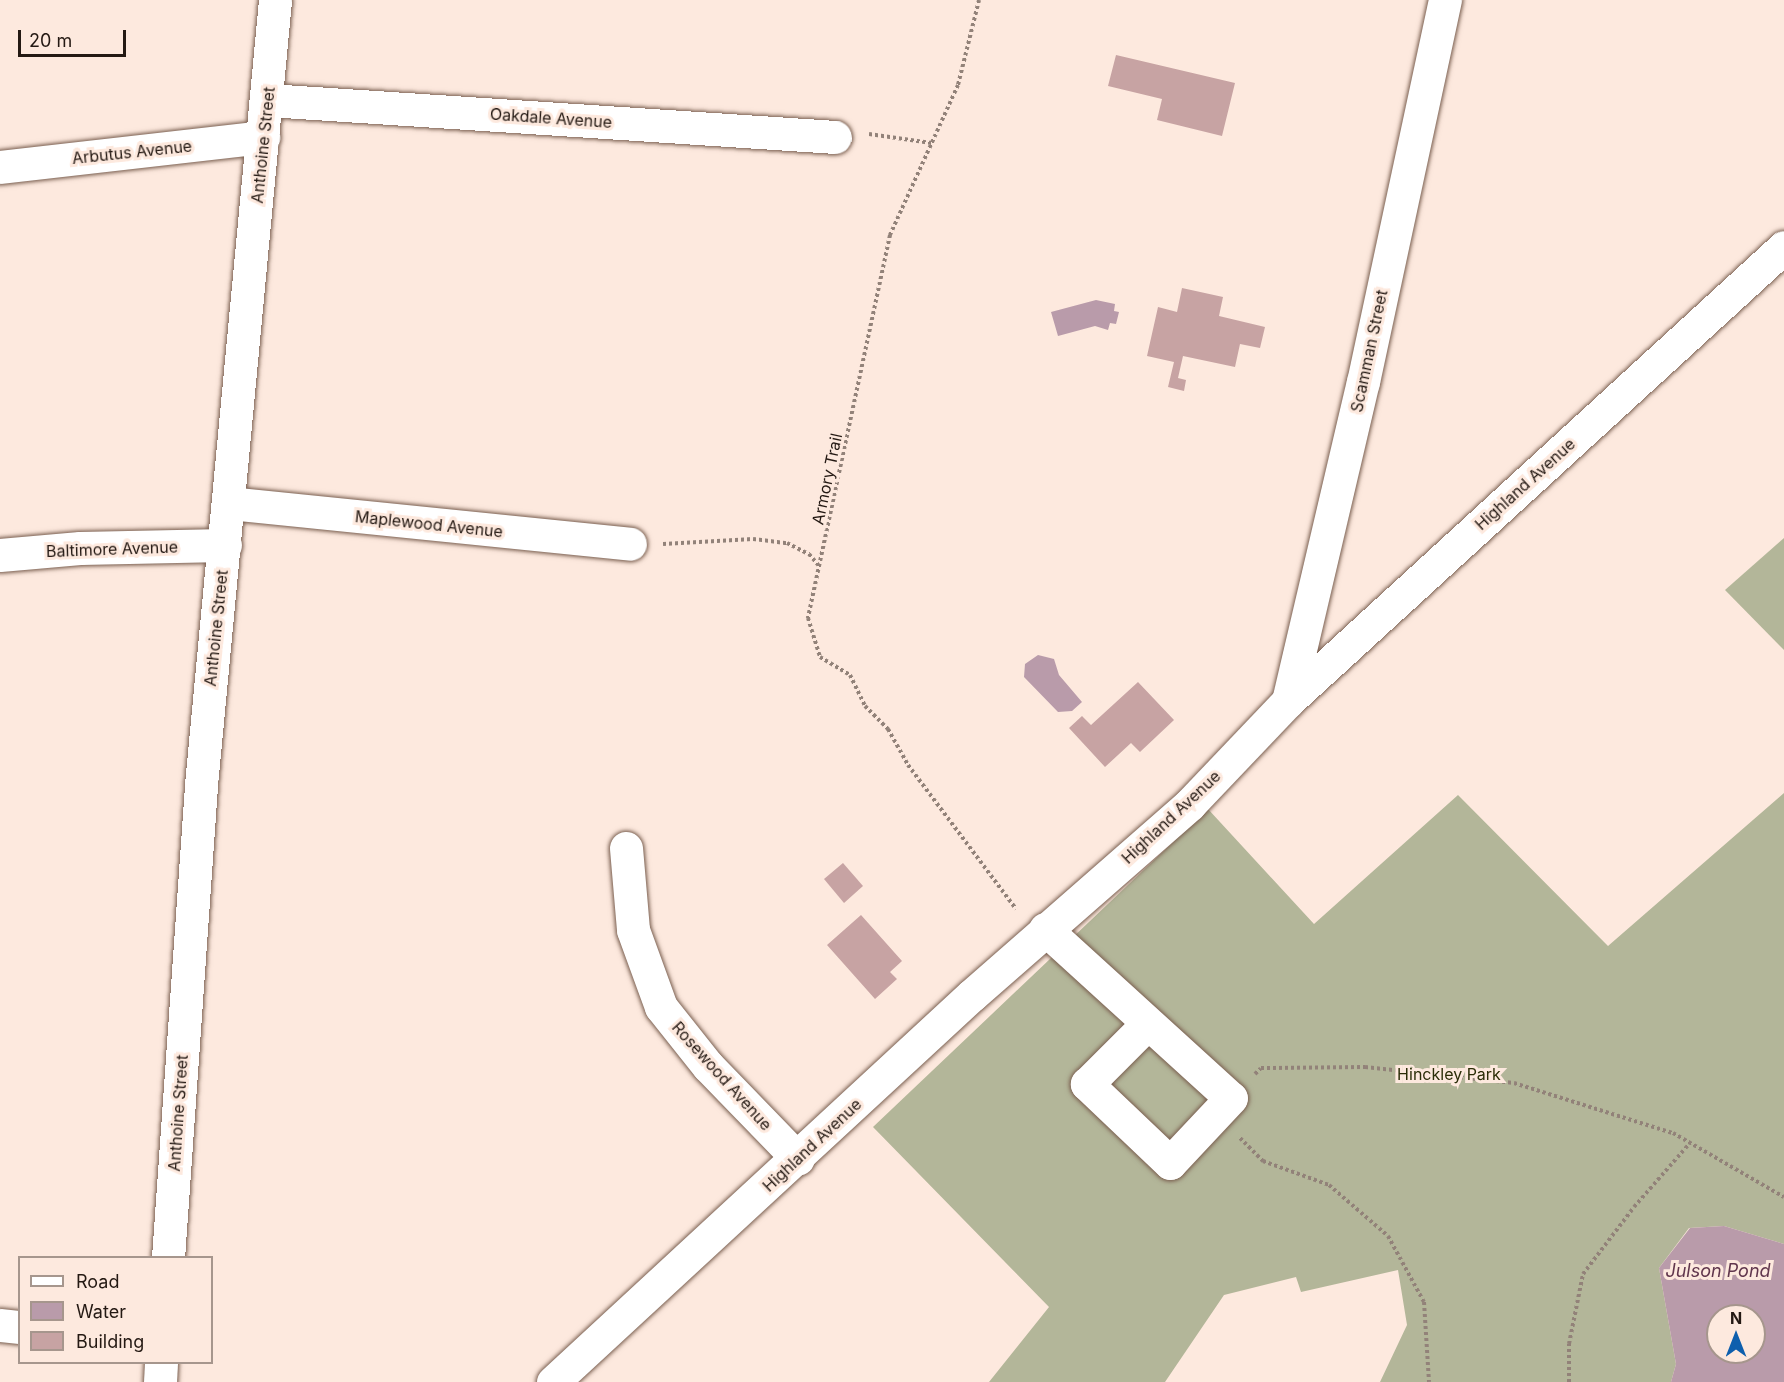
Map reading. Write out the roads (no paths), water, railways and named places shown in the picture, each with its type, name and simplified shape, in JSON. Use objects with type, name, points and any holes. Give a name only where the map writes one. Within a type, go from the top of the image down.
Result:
[{"type":"street","name":"Anthoine Street","points":[[168,1256],[202,774],[268,100],[275,0]]},
{"type":"street","name":"Scamman Street","points":[[1288,701],[1363,382],[1445,0]]},
{"type":"street","name":"Oakdale Avenue","points":[[268,100],[835,136]]},
{"type":"street","name":"Arbutus Avenue","points":[[0,167],[263,137]]},
{"type":"street","name":"Highland Avenue","points":[[553,1382],[1046,929],[1191,804],[1288,701],[1784,248]]},
{"type":"street","name":"Maplewood Avenue","points":[[229,503],[630,544]]},
{"type":"street","name":"Baltimore Avenue","points":[[0,555],[80,548],[225,545]]},
{"type":"street","name":"Rosewood Avenue","points":[[626,848],[633,930],[661,1007],[708,1066],[798,1159]]},
{"type":"street","points":[[1046,929],[1147,1024],[1224,1106],[1170,1163],[1087,1084],[1147,1024]]},
{"type":"street","points":[[0,1325],[18,1327]]},
{"type":"street","points":[[160,1382],[161,1364]]},
{"type":"water","points":[[1096,300],[1115,304],[1114,311],[1119,312],[1116,324],[1110,323],[1108,330],[1095,326],[1058,336],[1051,312]]},
{"type":"water","points":[[1038,655],[1054,659],[1059,675],[1082,702],[1072,711],[1058,712],[1024,677],[1025,664]]},
{"type":"water","name":"Julson Pond","points":[[1724,1226],[1784,1244],[1784,1382],[1671,1382],[1676,1364],[1659,1268],[1690,1228]]},
{"type":"park label","name":"Hinckley Park","points":[[1449,1074]]}]
